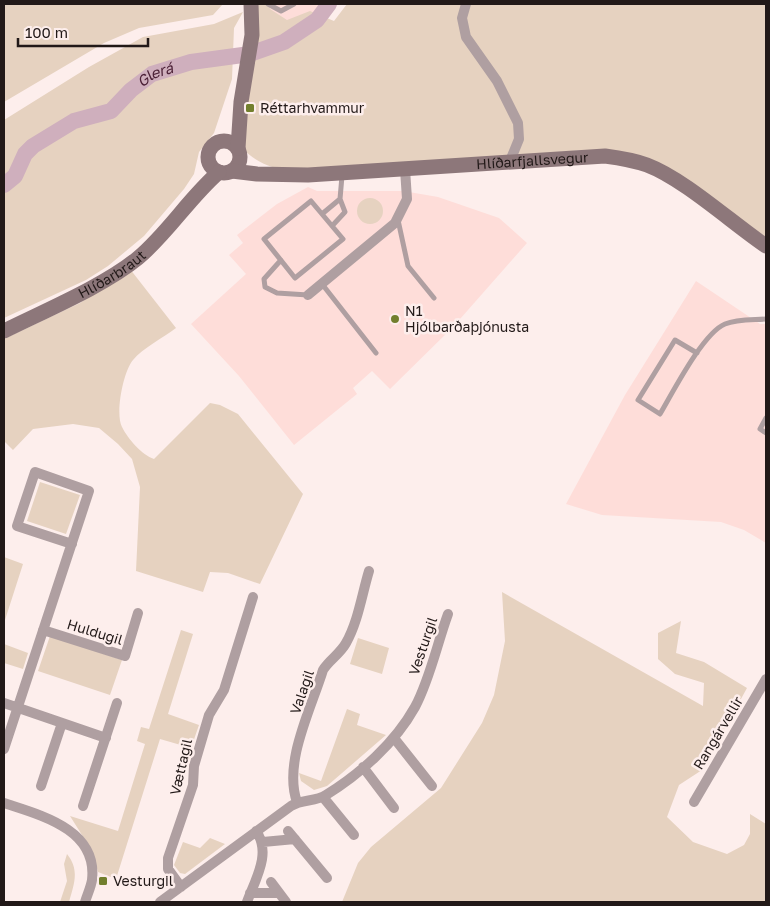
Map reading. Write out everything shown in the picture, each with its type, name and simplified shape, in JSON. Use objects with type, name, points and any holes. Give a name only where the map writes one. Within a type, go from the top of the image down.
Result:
[{"type":"main road","name":"Hlíðarbraut","points":[[4,331],[107,278],[138,258],[199,189],[220,169],[239,164],[240,102],[252,35],[251,4]]},
{"type":"main road","name":"Hlíðarbraut","points":[[220,169],[210,150],[221,141],[240,102]]},
{"type":"main road","points":[[221,141],[230,142],[239,151]]},
{"type":"main road","name":"Hlíðarfjallsvegur","points":[[239,151],[274,174]]},
{"type":"main road","name":"Hlíðarfjallsvegur","points":[[220,169],[308,175],[605,156],[628,159],[649,166],[686,188],[766,246]]},
{"type":"street","points":[[466,4],[462,18],[466,37],[497,82],[518,123],[519,139],[510,161]]},
{"type":"street","points":[[308,295],[388,231],[398,220],[407,199],[406,169]]},
{"type":"street","points":[[4,748],[18,708],[43,630],[72,544],[89,491],[35,472],[17,526],[72,544]]},
{"type":"street","name":"Valagil","points":[[297,802],[292,786],[294,757],[324,670],[327,664],[344,648],[350,636],[369,571]]},
{"type":"street","name":"Vættagil","points":[[180,887],[168,869],[168,858],[193,785],[194,766],[209,715],[224,690],[253,597]]},
{"type":"street","name":"Huldugil","points":[[43,630],[125,656],[138,613]]},
{"type":"street","name":"Vesturgil","points":[[160,902],[297,802],[323,797],[363,767],[394,738],[416,706],[448,614]]},
{"type":"street","name":"Rangárvellir","points":[[694,802],[766,679]]},
{"type":"street","points":[[4,703],[106,738]]},
{"type":"street","points":[[83,806],[117,703]]},
{"type":"street","points":[[41,786],[62,723]]},
{"type":"street","points":[[394,738],[432,786]]},
{"type":"street","points":[[363,767],[394,808]]},
{"type":"street","points":[[323,797],[354,834]]},
{"type":"street","points":[[4,803],[55,820],[74,835],[86,851],[92,868],[92,881],[85,902]]},
{"type":"street","points":[[256,831],[263,842],[264,854],[249,898],[280,894]]},
{"type":"street","points":[[263,842],[292,835],[326,878]]},
{"type":"street","points":[[270,882],[286,902]]},
{"type":"lane","points":[[268,4],[281,11],[294,4]]},
{"type":"lane","points":[[332,226],[345,212],[340,199],[342,173]]},
{"type":"lane","points":[[322,214],[340,199]]},
{"type":"lane","points":[[311,200],[332,226],[343,239],[295,278],[264,239],[311,200]]},
{"type":"lane","points":[[398,220],[408,266],[434,298]]},
{"type":"lane","points":[[281,260],[264,279],[265,287],[277,293],[308,295]]},
{"type":"lane","points":[[322,284],[376,353]]},
{"type":"lane","points":[[697,353],[675,340],[638,400],[660,414],[697,353],[714,331],[722,325],[734,321],[766,319]]},
{"type":"lane","points":[[766,418],[760,429],[766,433]]},
{"type":"shaded area","points":[[4,4],[223,4],[213,15],[139,28],[104,43],[4,102]]},
{"type":"shaded area","points":[[257,4],[269,4],[270,9],[287,20],[310,11],[334,21],[347,4],[766,4],[766,237],[647,160],[586,150],[295,172],[267,165],[243,149]]},
{"type":"shaded area","points":[[263,4],[323,4],[300,27],[279,34]]},
{"type":"shaded area","points":[[243,12],[234,28],[232,79],[214,133],[199,152],[194,174],[184,189],[144,236],[108,266],[86,280],[4,318],[4,120],[89,67],[143,37],[214,24]]},
{"type":"shaded area","points":[[308,187],[317,191],[403,191],[438,197],[499,218],[527,243],[453,327],[390,389],[372,371],[353,388],[357,394],[294,445],[239,376],[191,324],[246,274],[229,255],[243,243],[237,235],[277,204]]},
{"type":"shaded area","points":[[370,198],[379,202],[383,211],[379,220],[370,224],[361,220],[357,211],[361,202]]},
{"type":"shaded area","points":[[130,269],[176,328],[142,351],[129,366],[123,383],[119,413],[122,427],[128,436],[140,450],[154,459],[210,403],[220,405],[238,414],[303,494],[260,584],[228,573],[210,572],[203,592],[136,571],[140,487],[132,459],[99,428],[73,424],[33,429],[13,450],[4,441],[4,339],[80,303]]},
{"type":"shaded area","points":[[696,281],[760,324],[766,324],[766,543],[744,530],[721,522],[602,515],[566,504],[625,395]]},
{"type":"shaded area","points":[[40,482],[80,495],[66,534],[27,521]]},
{"type":"shaded area","points":[[4,557],[23,564],[5,620],[4,620]]},
{"type":"shaded area","points":[[502,592],[703,706],[704,683],[675,674],[658,659],[658,633],[681,621],[676,653],[704,662],[747,688],[702,770],[679,785],[667,817],[693,842],[727,854],[744,845],[750,834],[750,814],[766,824],[766,902],[342,902],[358,863],[371,847],[441,788],[482,723],[494,695],[505,641]]},
{"type":"shaded area","points":[[181,630],[193,634],[168,714],[199,725],[191,748],[160,739],[116,879],[98,872],[92,851],[70,816],[118,831],[145,744],[137,741],[141,727],[149,729]]},
{"type":"shaded area","points":[[50,636],[122,660],[110,695],[38,671]]},
{"type":"shaded area","points":[[358,638],[389,648],[382,674],[350,664]]},
{"type":"shaded area","points":[[4,644],[28,653],[23,669],[4,663]]},
{"type":"shaded area","points":[[347,709],[360,714],[357,725],[386,735],[327,786],[314,790],[301,781],[299,773],[321,781]]},
{"type":"shaded area","points":[[210,838],[225,844],[185,874],[180,873],[174,865],[183,842],[200,848]]},
{"type":"shaded area","points":[[67,854],[74,866],[75,877],[69,902],[60,902],[67,881],[64,864]]},
{"type":"waterway","name":"Glerá","points":[[4,185],[15,176],[25,154],[33,146],[74,121],[111,111],[131,90],[152,74],[191,62],[250,54],[284,42],[317,20],[329,4]]},
{"type":"place","name":"Réttarhvammur","points":[[250,108]]},
{"type":"place","name":"N1 Hjólbarðaþjónusta","points":[[395,319]]},
{"type":"place","name":"Vesturgil","points":[[103,881]]}]
